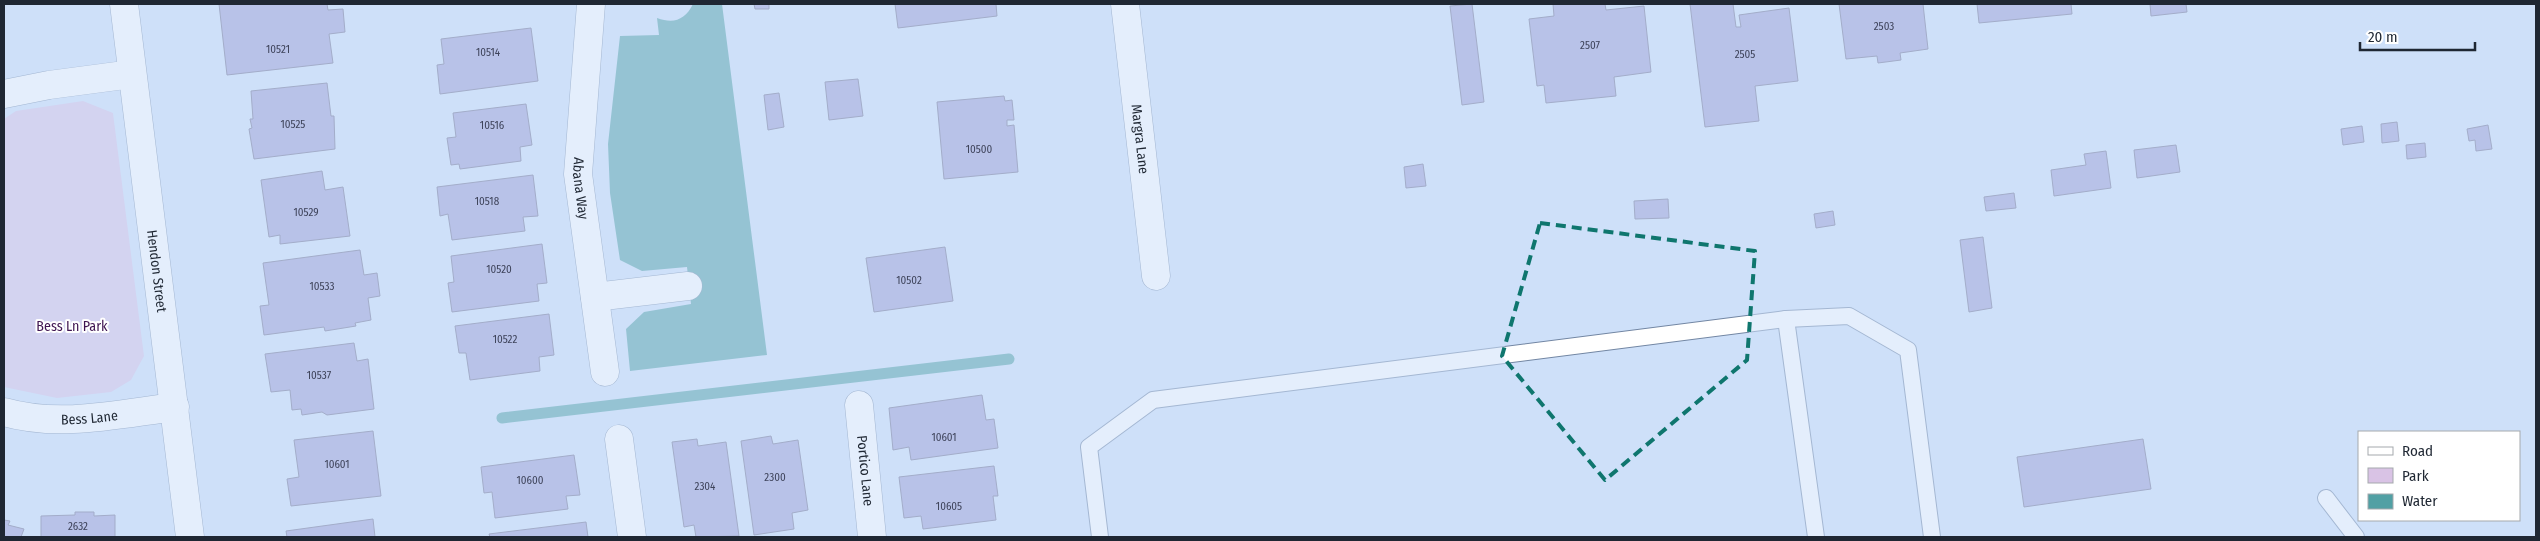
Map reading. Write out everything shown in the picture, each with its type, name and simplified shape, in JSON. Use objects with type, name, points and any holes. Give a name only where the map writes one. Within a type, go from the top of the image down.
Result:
[{"type":"street","name":"Hendon Street","points":[[124,4],[190,537]]},
{"type":"street","name":"Abana Way","points":[[591,4],[578,174],[605,372]]},
{"type":"street","name":"Margra Lane","points":[[1125,4],[1156,276]]},
{"type":"street","points":[[4,94],[49,85],[132,74]]},
{"type":"street","points":[[595,297],[688,286]]},
{"type":"street","name":"Portico Lane","points":[[859,404],[872,537]]},
{"type":"street","name":"Bess Lane","points":[[4,412],[26,419],[58,421],[175,407]]},
{"type":"street","points":[[619,439],[632,537]]},
{"type":"lane","points":[[1100,537],[1089,447],[1153,400],[1786,319],[1849,316],[1908,350],[1932,537]]},
{"type":"lane","points":[[1786,319],[1816,537]]},
{"type":"lane","points":[[2326,498],[2356,537]]},
{"type":"highlighted area","points":[[1540,223],[1755,251],[1747,360],[1605,480],[1502,356]]},
{"type":"green space","name":"Bess Ln Park","points":[[83,101],[113,113],[144,356],[131,380],[111,392],[57,398],[4,387],[4,119],[16,111]]},
{"type":"water","points":[[693,4],[722,4],[767,355],[630,371],[626,329],[644,312],[691,304],[687,267],[642,271],[620,260],[610,193],[608,144],[620,36],[659,35],[657,18],[669,21],[678,19],[686,14]]},
{"type":"building","points":[[219,4],[327,4],[328,10],[343,9],[345,32],[329,34],[333,63],[227,75]]},
{"type":"building","points":[[754,4],[769,4],[769,9],[755,9]]},
{"type":"building","points":[[895,4],[996,4],[997,16],[898,28]]},
{"type":"building","points":[[1472,4],[1484,102],[1462,105],[1450,6]]},
{"type":"building","points":[[1553,4],[1605,4],[1606,10],[1644,6],[1651,72],[1614,77],[1616,96],[1546,103],[1544,85],[1537,86],[1529,19],[1554,16]]},
{"type":"building","points":[[1690,4],[1733,4],[1736,27],[1741,27],[1739,15],[1789,8],[1798,81],[1755,86],[1759,121],[1705,127]]},
{"type":"building","points":[[1839,4],[1923,4],[1928,49],[1900,53],[1901,60],[1878,63],[1877,56],[1846,59]]},
{"type":"building","points":[[1977,4],[2071,4],[2072,14],[1979,23]]},
{"type":"building","points":[[2150,4],[2186,4],[2187,12],[2151,16]]},
{"type":"building","points":[[531,28],[538,81],[440,94],[437,65],[444,64],[441,39]]},
{"type":"building","points":[[858,79],[863,116],[829,120],[825,82]]},
{"type":"building","points":[[327,83],[331,116],[334,116],[335,149],[254,159],[249,129],[252,128],[250,119],[253,119],[251,91]]},
{"type":"building","points":[[779,93],[784,127],[768,130],[764,95]]},
{"type":"building","points":[[1004,96],[1005,101],[1012,100],[1014,120],[1007,120],[1007,126],[1014,125],[1018,172],[944,179],[937,102]]},
{"type":"building","points":[[526,104],[532,145],[520,147],[521,161],[460,169],[459,164],[451,165],[447,138],[456,137],[453,113]]},
{"type":"building","points":[[2397,122],[2399,141],[2382,143],[2381,124]]},
{"type":"building","points":[[2488,125],[2492,149],[2476,151],[2475,140],[2469,141],[2467,129]]},
{"type":"building","points":[[2362,126],[2364,142],[2343,145],[2341,129]]},
{"type":"building","points":[[2425,143],[2426,157],[2407,159],[2406,145]]},
{"type":"building","points":[[2176,145],[2180,172],[2137,178],[2134,150]]},
{"type":"building","points":[[2106,151],[2111,188],[2054,196],[2051,170],[2086,165],[2084,154]]},
{"type":"building","points":[[1423,164],[1426,186],[1406,188],[1404,167]]},
{"type":"building","points":[[322,171],[325,190],[343,187],[350,236],[280,244],[280,235],[269,237],[261,180]]},
{"type":"building","points":[[533,175],[538,216],[523,217],[525,231],[452,240],[448,214],[440,216],[437,187]]},
{"type":"building","points":[[2014,193],[2016,208],[1986,211],[1984,197]]},
{"type":"building","points":[[1668,199],[1669,218],[1635,219],[1634,201]]},
{"type":"building","points":[[1833,211],[1835,225],[1816,228],[1814,214]]},
{"type":"building","points":[[1983,237],[1992,308],[1969,312],[1960,240]]},
{"type":"building","points":[[542,244],[547,283],[537,284],[539,301],[452,312],[448,283],[454,282],[451,256]]},
{"type":"building","points":[[945,247],[953,301],[874,312],[866,258]]},
{"type":"building","points":[[360,250],[364,275],[377,273],[380,296],[368,298],[371,320],[355,323],[356,326],[325,331],[324,327],[264,335],[260,306],[269,305],[263,263]]},
{"type":"building","points":[[549,314],[554,355],[539,357],[540,371],[470,380],[466,353],[459,353],[455,326]]},
{"type":"building","points":[[354,343],[357,361],[368,359],[374,409],[327,415],[322,412],[302,415],[301,409],[292,410],[290,390],[271,392],[265,354]]},
{"type":"building","points":[[982,395],[986,420],[994,419],[998,448],[911,460],[909,447],[893,450],[889,408]]},
{"type":"building","points":[[373,431],[381,496],[291,506],[287,479],[299,477],[294,440]]},
{"type":"building","points":[[771,436],[773,444],[798,440],[808,510],[792,513],[794,529],[754,535],[741,441]]},
{"type":"building","points":[[697,439],[698,446],[726,442],[739,536],[696,537],[694,525],[684,527],[672,442]]},
{"type":"building","points":[[2143,439],[2151,489],[2024,507],[2017,457]]},
{"type":"building","points":[[574,455],[580,495],[566,496],[568,509],[495,518],[492,492],[484,493],[481,467]]},
{"type":"building","points":[[994,466],[998,496],[993,496],[996,520],[923,529],[921,516],[904,518],[899,477]]},
{"type":"building","points":[[75,512],[94,512],[94,516],[115,515],[115,537],[41,537],[41,516],[75,515]]},
{"type":"building","points":[[373,519],[375,537],[287,537],[286,531]]},
{"type":"building","points":[[4,520],[10,521],[8,525],[24,529],[21,537],[4,537]]},
{"type":"building","points":[[586,522],[588,537],[490,537],[489,534]]},
{"type":"waterway","points":[[502,418],[1009,359]]}]
